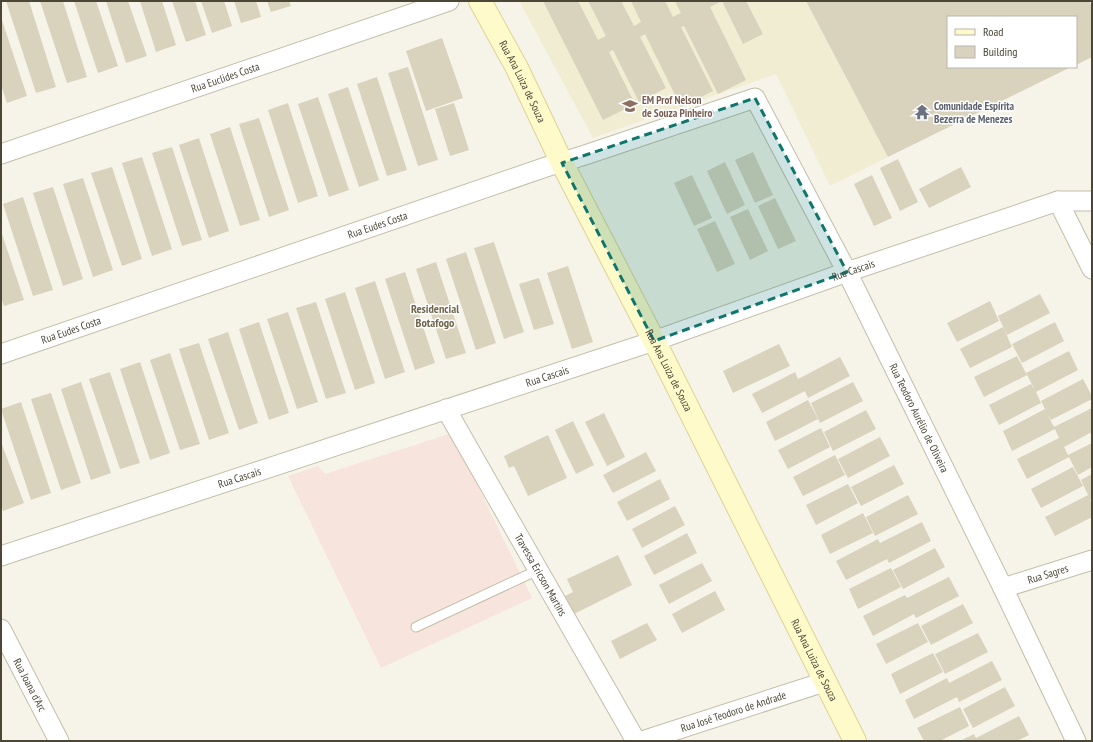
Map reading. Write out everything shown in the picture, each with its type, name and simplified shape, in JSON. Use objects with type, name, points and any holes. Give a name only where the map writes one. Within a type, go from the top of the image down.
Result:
[{"type":"street","name":"Rua Euclides Costa","points":[[1,154],[449,1]]},
{"type":"street","name":"Rua Ana Luiza de Souza","points":[[480,1],[517,68],[562,163],[654,341],[824,682],[855,741]]},
{"type":"street","name":"Rua Eudes Costa","points":[[1,354],[538,170],[755,98]]},
{"type":"street","name":"Rua Teodoro Aurélio de Oliveira","points":[[755,98],[847,272],[1003,588],[1076,741]]},
{"type":"street","name":"Rua Cascais","points":[[1,556],[654,341],[847,272],[1058,201],[1092,201]]},
{"type":"street","points":[[1058,201],[1092,269]]},
{"type":"street","name":"Travessa Ericson Martins","points":[[446,409],[636,741]]},
{"type":"street","name":"Rua Sagres","points":[[1003,588],[1092,560]]},
{"type":"street","name":"Rua Joana d'Arc","points":[[1,628],[59,741]]},
{"type":"street","name":"Rua José Teodoro de Andrade","points":[[642,741],[824,682]]},
{"type":"lane","points":[[416,628],[538,570]]},
{"type":"highlighted area","points":[[755,98],[847,272],[654,341],[562,163]]},
{"type":"shaded area","name":"EM Prof Nelson de Souza Pinheiro","points":[[519,1],[806,1],[888,157],[830,186],[776,74],[593,138]]},
{"type":"shaded area","points":[[452,433],[532,598],[381,668],[288,476],[318,466],[325,474]]},
{"type":"building","points":[[6,1],[29,1],[56,87],[36,93]]},
{"type":"building","points":[[40,1],[63,1],[87,77],[67,83]]},
{"type":"building","points":[[74,1],[96,1],[118,66],[98,73]]},
{"type":"building","points":[[106,1],[128,1],[147,56],[126,63]]},
{"type":"building","points":[[140,1],[162,1],[176,45],[156,52]]},
{"type":"building","points":[[172,1],[195,1],[206,35],[186,42]]},
{"type":"building","points":[[201,1],[224,1],[232,26],[212,33]]},
{"type":"building","points":[[234,1],[256,1],[261,17],[241,23]]},
{"type":"building","points":[[267,1],[289,1],[291,6],[271,12]]},
{"type":"building","points":[[543,1],[578,1],[598,40],[606,36],[588,1],[621,1],[634,26],[641,22],[631,1],[665,1],[673,17],[681,13],[675,1],[722,1],[710,7],[746,80],[718,94],[684,26],[681,27],[713,91],[681,107],[645,34],[640,37],[666,88],[639,102],[613,50],[609,52],[635,104],[603,120]]},
{"type":"building","points":[[722,1],[746,1],[763,34],[743,44]]},
{"type":"building","name":"Comunidade Espírita Bezerra de Menezes","points":[[806,1],[1089,1],[1092,7],[1092,57],[1077,64],[1077,16],[947,16],[947,68],[1069,68],[888,157]]},
{"type":"building","points":[[1,17],[27,96],[7,103],[1,85]]},
{"type":"building","points":[[442,38],[463,98],[426,111],[406,51]]},
{"type":"building","points":[[408,67],[438,160],[418,166],[388,73]]},
{"type":"building","points":[[377,77],[407,170],[387,176],[357,84]]},
{"type":"building","points":[[348,87],[379,180],[359,187],[328,94]]},
{"type":"building","points":[[318,97],[349,190],[329,197],[298,104]]},
{"type":"building","points":[[288,103],[318,196],[298,203],[268,110]]},
{"type":"building","points":[[454,103],[469,150],[450,156],[435,109]]},
{"type":"building","points":[[259,118],[289,210],[269,217],[239,124]]},
{"type":"building","points":[[230,127],[260,220],[240,226],[210,134]]},
{"type":"building","points":[[199,138],[229,231],[209,238],[179,145]]},
{"type":"building","points":[[172,147],[202,240],[182,246],[152,153]]},
{"type":"building","points":[[753,152],[773,195],[755,203],[735,160]]},
{"type":"building","points":[[142,157],[172,249],[152,256],[122,163]]},
{"type":"building","points":[[898,159],[918,202],[900,211],[880,168]]},
{"type":"building","points":[[725,162],[745,205],[727,214],[707,171]]},
{"type":"building","points":[[112,167],[142,259],[122,266],[91,173]]},
{"type":"building","points":[[961,167],[971,187],[929,208],[919,189]]},
{"type":"building","points":[[692,175],[712,218],[694,226],[674,183]]},
{"type":"building","points":[[872,175],[892,218],[874,226],[854,184]]},
{"type":"building","points":[[83,178],[113,270],[93,277],[63,184]]},
{"type":"building","points":[[53,187],[83,279],[63,286],[33,193]]},
{"type":"building","points":[[23,197],[53,290],[33,296],[3,204]]},
{"type":"building","points":[[775,198],[796,241],[778,249],[758,206]]},
{"type":"building","points":[[748,209],[768,251],[750,260],[730,217]]},
{"type":"building","points":[[715,221],[735,264],[717,272],[697,229]]},
{"type":"building","points":[[1,231],[24,300],[4,306],[1,298]]},
{"type":"building","points":[[494,242],[524,332],[504,339],[474,248]]},
{"type":"building","points":[[466,252],[496,343],[476,350],[446,259]]},
{"type":"building","points":[[436,262],[466,353],[446,359],[416,269]]},
{"type":"building","points":[[568,266],[593,342],[572,349],[547,273]]},
{"type":"building","points":[[405,272],[435,363],[415,370],[385,279]]},
{"type":"building","points":[[539,278],[554,324],[534,330],[519,284]]},
{"type":"building","points":[[375,281],[405,372],[385,379],[355,288]]},
{"type":"building","points":[[345,292],[375,383],[355,390],[325,299]]},
{"type":"building","points":[[1040,294],[1050,313],[1007,335],[998,316]]},
{"type":"building","points":[[990,301],[999,321],[957,342],[947,323]]},
{"type":"building","points":[[316,302],[346,393],[326,399],[296,308]]},
{"type":"building","points":[[288,312],[318,402],[297,409],[267,319]]},
{"type":"building","points":[[259,322],[289,413],[269,420],[239,329]]},
{"type":"building","points":[[1055,322],[1064,341],[1022,363],[1012,344]]},
{"type":"building","points":[[1003,327],[1012,347],[970,368],[960,349]]},
{"type":"building","points":[[228,332],[258,423],[239,430],[208,339]]},
{"type":"building","points":[[199,343],[229,433],[209,440],[179,349]]},
{"type":"building","points":[[779,344],[790,366],[733,393],[723,371]]},
{"type":"building","points":[[1069,351],[1078,370],[1036,392],[1041,403],[999,425],[989,405],[1031,384],[1035,390],[1026,373]]},
{"type":"building","points":[[170,353],[200,444],[180,450],[150,360]]},
{"type":"building","points":[[1017,356],[1027,375],[984,397],[974,377]]},
{"type":"building","points":[[840,357],[850,376],[808,398],[805,391],[762,413],[752,394],[795,372],[798,379]]},
{"type":"building","points":[[140,362],[170,453],[150,460],[120,369]]},
{"type":"building","points":[[110,372],[140,463],[120,469],[89,379]]},
{"type":"building","points":[[1083,379],[1092,396],[1092,399],[1051,420],[1047,414],[1054,427],[1092,408],[1092,432],[1064,447],[1068,455],[1092,443],[1092,467],[1078,475],[1069,457],[1027,479],[1017,459],[1059,438],[1055,429],[1012,451],[1003,431],[1045,409],[1041,401]]},
{"type":"building","points":[[81,382],[111,473],[91,480],[61,389]]},
{"type":"building","points":[[853,382],[863,401],[820,423],[811,403]]},
{"type":"building","points":[[51,393],[81,483],[61,490],[31,399]]},
{"type":"building","points":[[808,400],[818,419],[775,441],[766,422]]},
{"type":"building","points":[[21,402],[51,493],[31,500],[1,409]]},
{"type":"building","points":[[866,410],[876,429],[833,451],[824,432]]},
{"type":"building","points":[[604,413],[625,457],[607,466],[585,422]]},
{"type":"building","points":[[573,421],[594,465],[576,474],[555,430]]},
{"type":"building","points":[[821,428],[830,447],[788,469],[778,450]]},
{"type":"building","points":[[548,435],[567,478],[528,496],[514,466],[509,468],[504,456]]},
{"type":"building","points":[[880,437],[890,456],[848,478],[838,459]]},
{"type":"building","points":[[1,442],[24,503],[3,511],[1,505]]},
{"type":"building","points":[[646,452],[656,471],[613,493],[603,475]]},
{"type":"building","points":[[835,455],[845,475],[803,496],[793,477]]},
{"type":"building","points":[[894,465],[904,484],[861,506],[851,487]]},
{"type":"building","points":[[1073,467],[1083,486],[1041,508],[1031,489]]},
{"type":"building","points":[[1092,474],[1092,499],[1090,500],[1092,503],[1092,517],[1055,536],[1045,517],[1088,495],[1081,480]]},
{"type":"building","points":[[660,479],[670,499],[627,521],[617,502]]},
{"type":"building","points":[[848,484],[858,503],[816,525],[806,505]]},
{"type":"building","points":[[908,495],[918,514],[875,536],[866,517]]},
{"type":"building","points":[[675,506],[685,525],[642,548],[632,529]]},
{"type":"building","points":[[863,513],[873,533],[830,554],[821,535]]},
{"type":"building","points":[[922,522],[931,541],[889,563],[887,559],[846,580],[836,561],[878,539],[880,543]]},
{"type":"building","points":[[687,533],[697,553],[654,575],[644,556]]},
{"type":"building","points":[[935,548],[945,567],[903,589],[893,570]]},
{"type":"building","points":[[618,555],[632,585],[574,614],[565,596],[573,592],[567,579]]},
{"type":"building","points":[[702,563],[712,581],[669,604],[659,585]]},
{"type":"building","points":[[891,568],[901,587],[858,609],[849,589]]},
{"type":"building","points":[[949,577],[959,596],[916,618],[914,614],[873,636],[863,616],[905,595],[907,598]]},
{"type":"building","points":[[715,591],[725,610],[682,633],[672,614]]},
{"type":"building","points":[[963,604],[973,623],[931,645],[921,626]]},
{"type":"building","points":[[647,623],[657,640],[620,659],[611,641]]},
{"type":"building","points":[[918,623],[928,642],[886,664],[876,644]]},
{"type":"building","points":[[978,633],[988,652],[945,674],[935,654]]},
{"type":"building","points":[[933,653],[943,672],[900,694],[891,674]]},
{"type":"building","points":[[992,661],[1002,680],[959,702],[957,697],[914,719],[905,700],[947,678],[949,683]]},
{"type":"building","points":[[1005,687],[1015,706],[973,728],[963,709]]},
{"type":"building","points":[[960,707],[969,726],[940,741],[924,741],[917,728]]},
{"type":"building","points":[[1019,716],[1029,735],[1017,741],[960,741],[974,734],[976,738]]},
{"type":"place","name":"EM Prof Nelson de Souza Pinheiro","points":[[630,106]]},
{"type":"place","name":"Comunidade Espírita Bezerra de Menezes","points":[[922,112]]},
{"type":"district","name":"Residencial Botafogo","points":[[435,316]]}]
